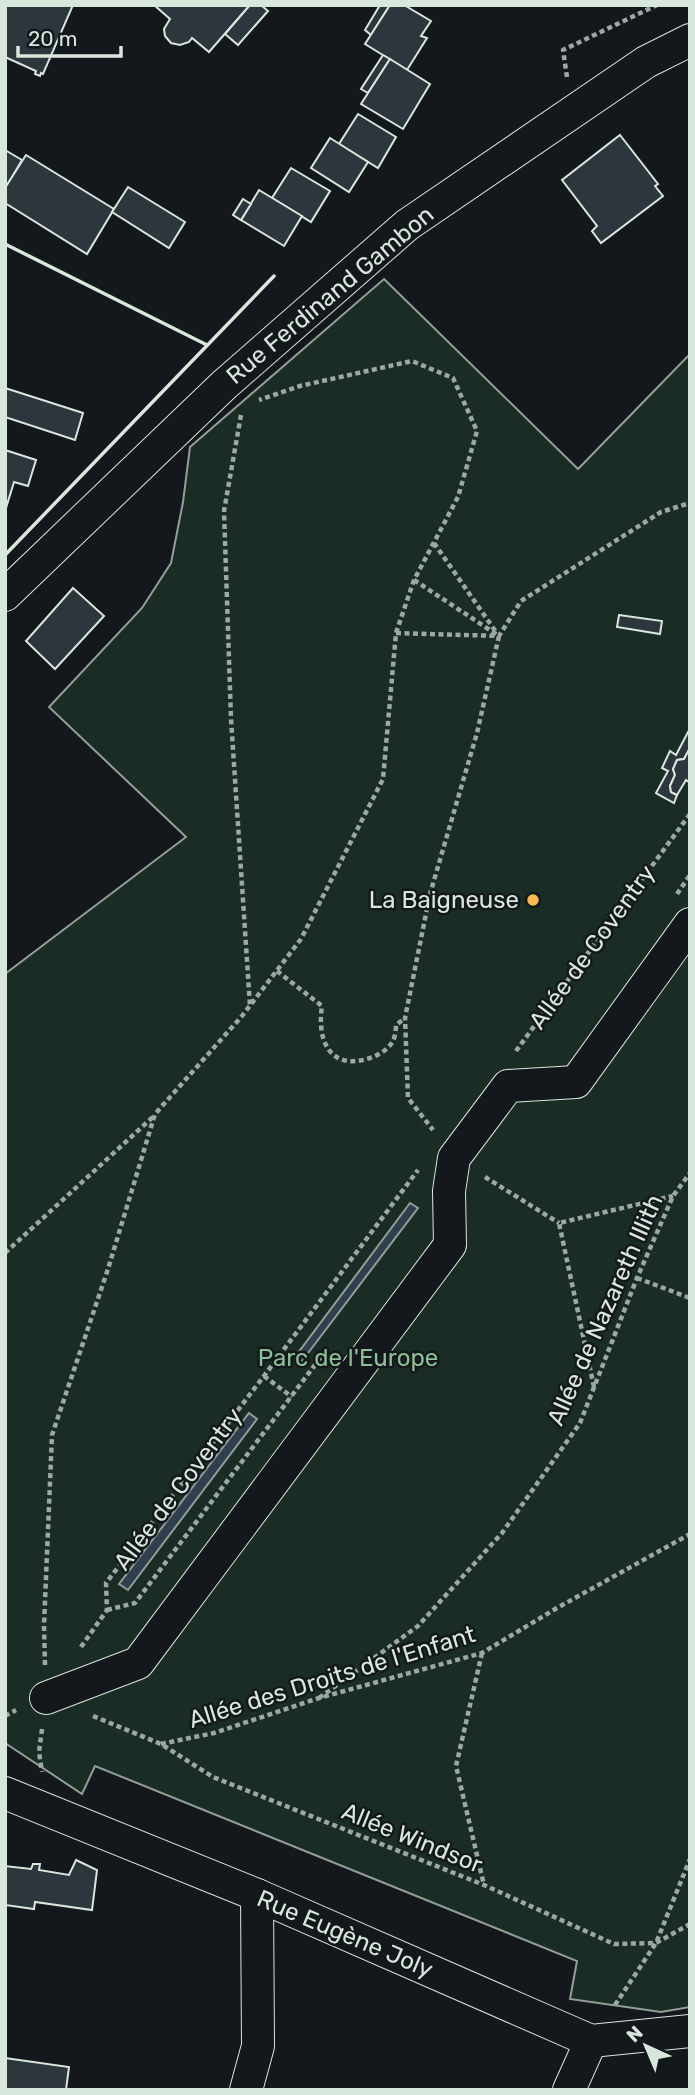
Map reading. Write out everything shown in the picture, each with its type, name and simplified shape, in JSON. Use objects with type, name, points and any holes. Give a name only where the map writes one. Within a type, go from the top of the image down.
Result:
[{"type":"street","name":"Rue Ferdinand Gambon","points":[[5,594],[234,395],[407,225],[646,62],[690,40]]},
{"type":"street","points":[[46,1698],[138,1663],[450,1245],[449,1191],[454,1158],[508,1086],[576,1082],[690,924]]},
{"type":"street","name":"Rue Eugène Joly","points":[[17,1797],[257,1895],[591,2041],[690,2031]]},
{"type":"street","points":[[246,2090],[258,2046],[257,1895]]},
{"type":"street","points":[[569,2090],[591,2041]]},
{"type":"path","points":[[573,112],[562,50],[657,5]]},
{"type":"path","points":[[5,1253],[155,1114],[250,1006],[301,939],[383,779],[396,633],[414,580],[458,497],[477,431],[453,378],[412,361],[300,386],[234,395],[224,511],[231,719],[250,1006]]},
{"type":"path","points":[[673,1196],[559,1223],[454,1158],[408,1098],[405,1018],[430,894],[477,733],[499,636],[521,601],[661,512],[690,503]]},
{"type":"path","points":[[434,543],[499,636]]},
{"type":"path","points":[[414,580],[499,636]]},
{"type":"path","points":[[396,633],[499,636]]},
{"type":"path","name":"Allée de Coventry","points":[[508,1086],[514,1054],[690,814]]},
{"type":"path","points":[[277,971],[322,1006],[319,1024],[324,1045],[335,1056],[353,1063],[379,1055],[394,1040],[396,1025],[405,1018]]},
{"type":"path","points":[[17,1797],[42,1774],[38,1752],[46,1698],[44,1625],[52,1435],[108,1269],[155,1114]]},
{"type":"path","name":"Allée de Coventry","points":[[324,1353],[135,1603],[107,1610],[106,1583],[422,1165],[454,1158]]},
{"type":"path","name":"Allée de Nazareth Illith","points":[[319,1698],[418,1626],[502,1533],[580,1423],[637,1278],[673,1196],[690,1172]]},
{"type":"path","points":[[559,1223],[594,1388]]},
{"type":"path","points":[[637,1278],[690,1298]]},
{"type":"path","name":"Allée des Droits de l'Enfant","points":[[46,1698],[161,1744],[214,1733],[319,1698],[481,1653],[690,1534]]},
{"type":"path","points":[[481,1653],[456,1766],[484,1885]]},
{"type":"path","name":"Allée Windsor","points":[[161,1744],[213,1777],[484,1885],[614,1944],[656,1943]]},
{"type":"path","points":[[591,2041],[656,1943],[690,1859]]},
{"type":"path","points":[[656,1943],[690,1924]]},
{"type":"green space","name":"Parc de l'Europe","points":[[384,279],[578,469],[690,354],[690,2007],[661,2012],[570,1999],[577,1961],[95,1766],[82,1794],[5,1743],[5,974],[186,837],[49,707],[142,608],[171,563],[190,447]]},
{"type":"water","points":[[410,1203],[418,1208],[302,1361],[295,1357]]},
{"type":"water","points":[[249,1413],[257,1419],[128,1590],[119,1584]]},
{"type":"building","points":[[5,5],[73,5],[40,76],[35,74],[36,71],[5,57]]},
{"type":"building","points":[[154,5],[250,5],[209,52],[192,38],[180,45],[171,43],[165,36],[164,29],[170,19]]},
{"type":"building","points":[[250,5],[261,5],[268,11],[238,45],[225,34]]},
{"type":"building","points":[[380,5],[390,5],[371,35],[365,30]]},
{"type":"building","points":[[390,5],[404,5],[431,21],[421,36],[427,38],[407,70],[365,44]]},
{"type":"building","points":[[383,55],[390,59],[368,93],[361,89]]},
{"type":"building","points":[[390,59],[430,84],[403,129],[361,104]]},
{"type":"building","points":[[358,114],[396,137],[378,168],[339,144]]},
{"type":"building","points":[[620,135],[658,184],[655,186],[663,196],[601,243],[592,231],[597,226],[562,180]]},
{"type":"building","points":[[330,138],[368,162],[349,192],[311,168]]},
{"type":"building","points":[[5,150],[22,160],[8,184],[5,183]]},
{"type":"building","points":[[26,155],[114,209],[87,254],[5,203],[5,188]]},
{"type":"building","points":[[291,168],[330,191],[311,222],[272,198]]},
{"type":"building","points":[[128,187],[185,222],[169,248],[112,212]]},
{"type":"building","points":[[259,190],[302,216],[284,246],[241,220]]},
{"type":"building","points":[[243,199],[251,204],[241,220],[233,215]]},
{"type":"building","points":[[5,388],[83,413],[75,440],[5,417]]},
{"type":"building","points":[[5,450],[36,460],[28,486],[14,482],[6,508]]},
{"type":"building","points":[[73,588],[104,616],[55,669],[26,641]]},
{"type":"building","points":[[619,615],[662,621],[660,634],[617,627]]},
{"type":"building","points":[[688,732],[690,748],[684,759],[677,760],[673,769],[675,775],[670,786],[671,792],[677,795],[674,803],[656,793],[668,771],[662,768],[670,751],[676,755]]},
{"type":"building","points":[[690,748],[690,783],[686,780],[677,795],[671,792],[670,786],[675,775],[673,769],[677,760],[684,759]]},
{"type":"building","points":[[76,1860],[97,1870],[92,1910],[35,1902],[34,1909],[5,1905],[5,1866],[31,1869],[33,1864],[40,1864],[39,1870],[69,1875]]},
{"type":"building","points":[[5,2058],[69,2067],[66,2090],[5,2090]]},
{"type":"wall","points":[[5,244],[207,345]]},
{"type":"wall","points":[[5,555],[274,276]]},
{"type":"place","name":"La Baigneuse","points":[[533,900]]}]
